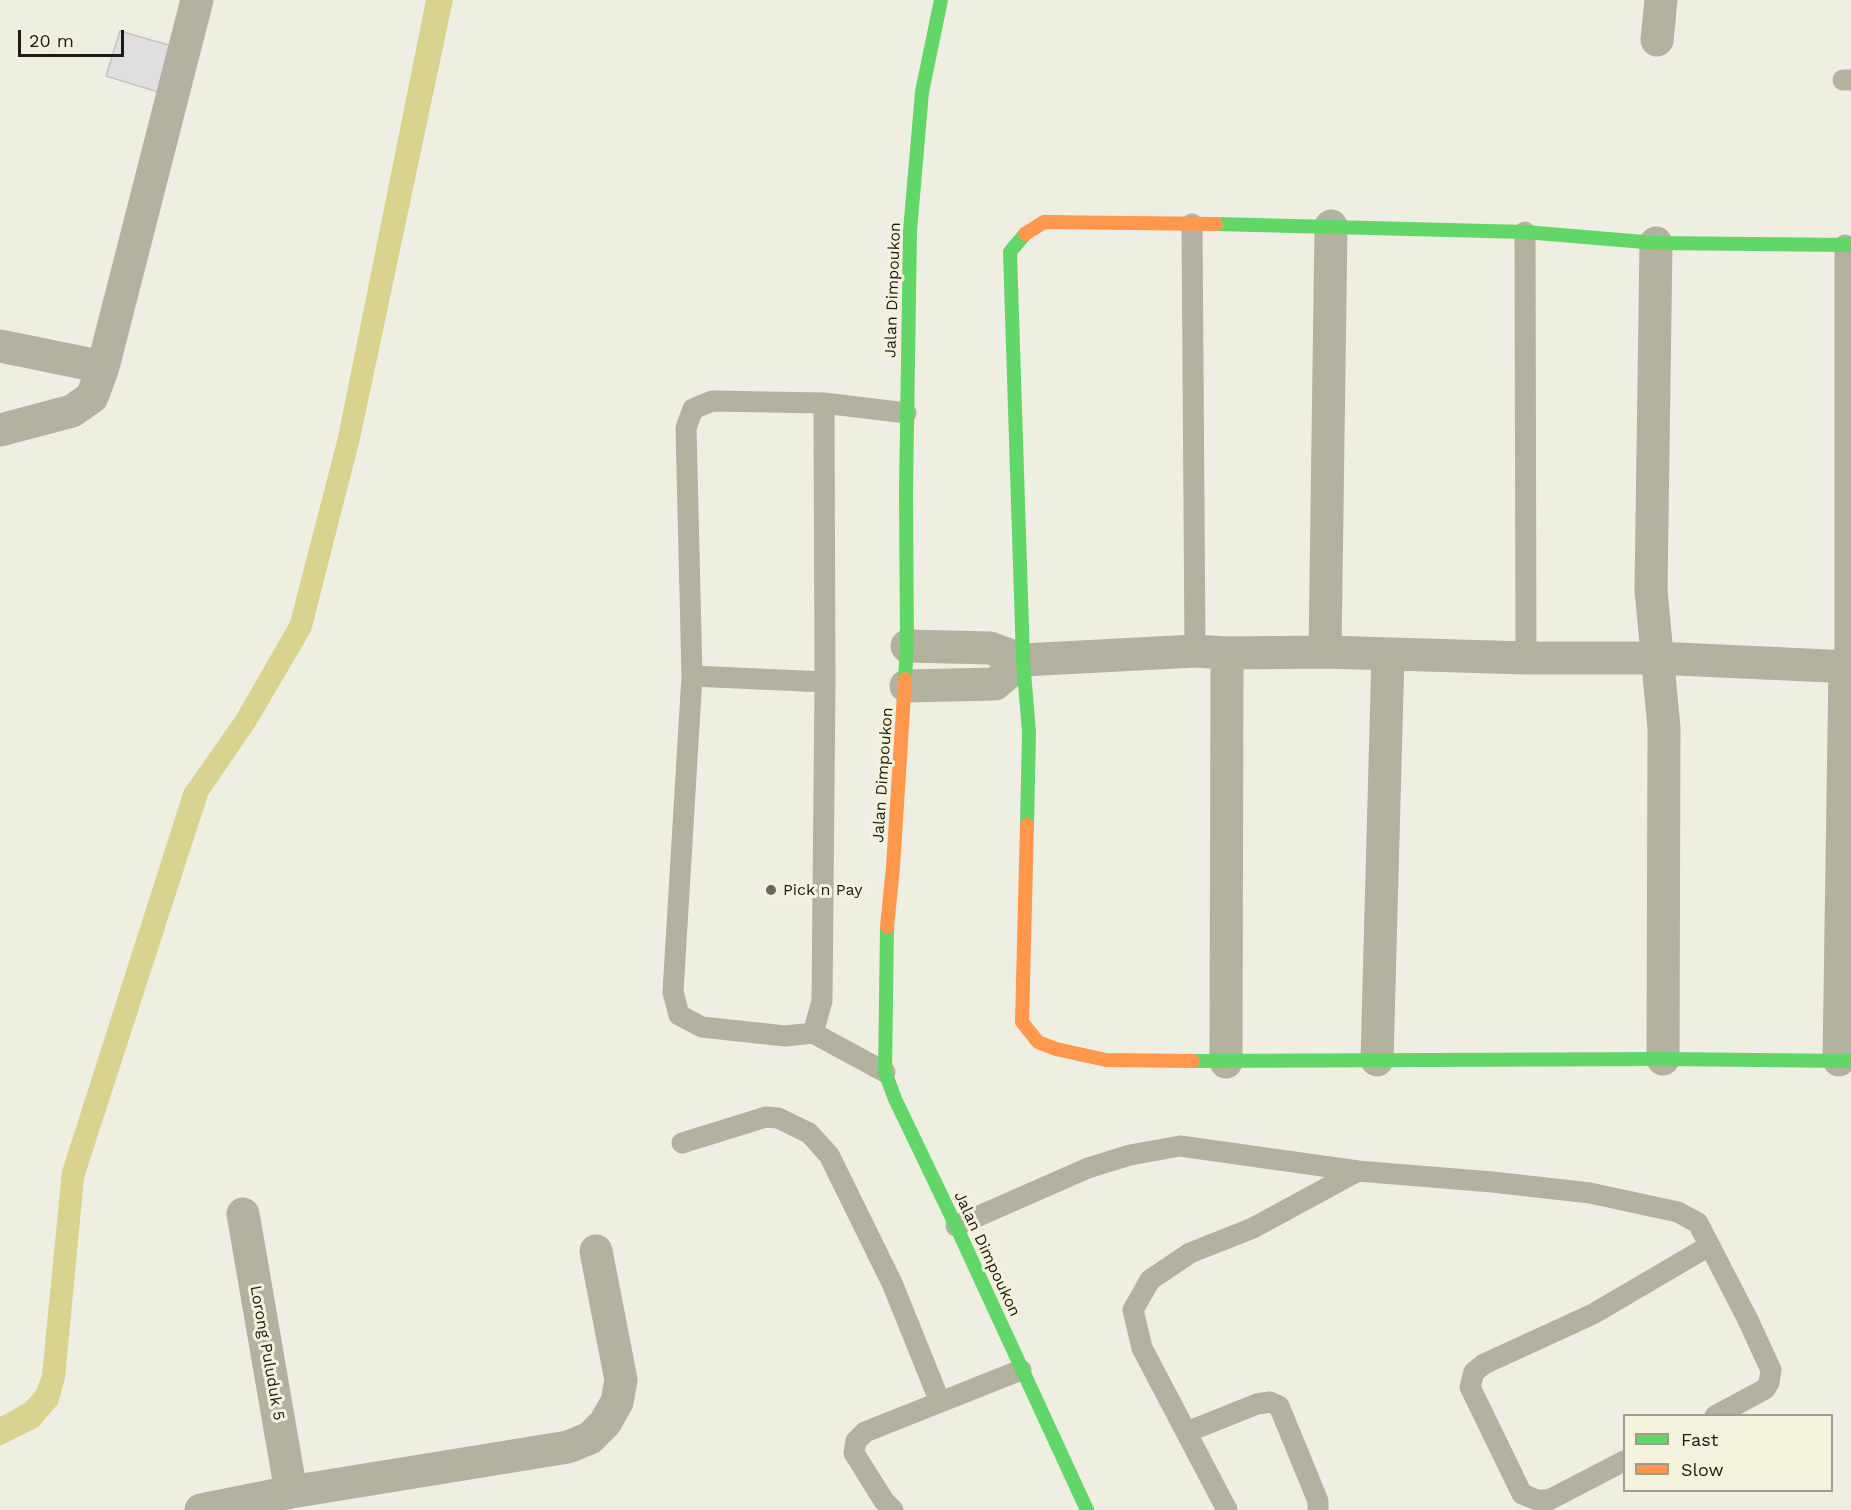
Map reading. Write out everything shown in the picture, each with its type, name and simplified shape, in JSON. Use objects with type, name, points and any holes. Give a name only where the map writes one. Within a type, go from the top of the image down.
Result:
[{"type":"street","points":[[0,429],[72,411],[92,397],[104,367],[196,0]]},
{"type":"street","name":"Jalan Dimpoukon","points":[[941,0],[922,92],[910,231],[906,413],[906,686],[886,938],[885,1072],[895,1099],[1087,1510]]},
{"type":"street","points":[[1657,40],[1661,0]]},
{"type":"street","points":[[907,646],[990,648],[1023,660],[1211,652],[1325,652],[1526,658],[1656,658],[1848,667],[1845,1060],[1226,1062],[1106,1060],[1056,1049],[1038,1042],[1022,1022],[1029,732],[1023,660],[1010,252],[1025,234],[1044,222],[1331,226],[1525,232],[1656,243],[1848,245]]},
{"type":"street","points":[[1325,652],[1331,226]]},
{"type":"street","points":[[1656,243],[1651,590],[1664,728],[1663,1059]]},
{"type":"street","points":[[0,346],[104,367]]},
{"type":"street","points":[[1211,652],[1226,1062]]},
{"type":"street","points":[[1377,1060],[1388,654]]},
{"type":"street","points":[[906,686],[995,684],[1023,660]]},
{"type":"street","name":"Lorong Puluduk 5","points":[[243,1214],[291,1492]]},
{"type":"street","points":[[201,1510],[291,1492],[568,1447],[590,1438],[606,1424],[617,1402],[621,1380],[596,1251]]},
{"type":"lane","points":[[1192,224],[1211,652]]},
{"type":"lane","points":[[1525,232],[1526,658]]},
{"type":"lane","points":[[1848,245],[1848,667]]},
{"type":"lane","points":[[885,1072],[813,1033],[785,1036],[702,1027],[680,1015],[673,992],[692,676],[686,428],[693,409],[712,401],[824,403],[906,413]]},
{"type":"lane","points":[[813,1033],[822,1001],[825,682],[824,403]]},
{"type":"lane","points":[[692,676],[825,682]]},
{"type":"lane","points":[[682,1143],[766,1117],[778,1118],[809,1132],[829,1155],[892,1283],[940,1402]]},
{"type":"lane","points":[[956,1226],[1088,1168],[1130,1155],[1180,1146],[1358,1171],[1590,1193],[1678,1212],[1698,1223],[1771,1370],[1769,1383],[1765,1389],[1719,1414]]},
{"type":"lane","points":[[1227,1510],[1142,1348],[1133,1310],[1150,1280],[1190,1253],[1253,1228],[1358,1171]]},
{"type":"lane","points":[[1623,1462],[1549,1500],[1537,1500],[1522,1494],[1470,1386],[1474,1372],[1484,1364],[1593,1314],[1709,1246]]},
{"type":"lane","points":[[893,1510],[884,1501],[854,1453],[856,1441],[865,1432],[1021,1370]]},
{"type":"lane","points":[[1187,1432],[1257,1404],[1270,1402],[1279,1406],[1318,1502],[1318,1510]]},
{"type":"shaded area","points":[[426,0],[453,0],[360,439],[311,631],[256,725],[208,795],[84,1178],[65,1378],[58,1404],[38,1427],[0,1446],[0,1417],[25,1403],[36,1391],[42,1375],[62,1171],[184,790],[236,716],[290,622],[338,437]]},
{"type":"building","points":[[120,31],[172,46],[158,92],[106,76]]},
{"type":"traffic: fast","points":[[905,679],[910,231],[922,92],[941,0]]},
{"type":"traffic: fast","points":[[1216,224],[1525,232],[1656,243],[1851,245]]},
{"type":"traffic: fast","points":[[1025,234],[1010,252],[1023,660],[1029,732],[1027,825]]},
{"type":"traffic: fast","points":[[887,927],[885,1072],[895,1099],[1087,1510]]},
{"type":"traffic: fast","points":[[1193,1061],[1663,1059],[1851,1061]]},
{"type":"traffic: slow","points":[[1025,234],[1044,222],[1216,224]]},
{"type":"traffic: slow","points":[[887,927],[905,679]]},
{"type":"traffic: slow","points":[[1027,825],[1022,1022],[1038,1042],[1056,1049],[1106,1060],[1193,1061]]},
{"type":"place","name":"Pick n Pay","points":[[771,890]]}]
